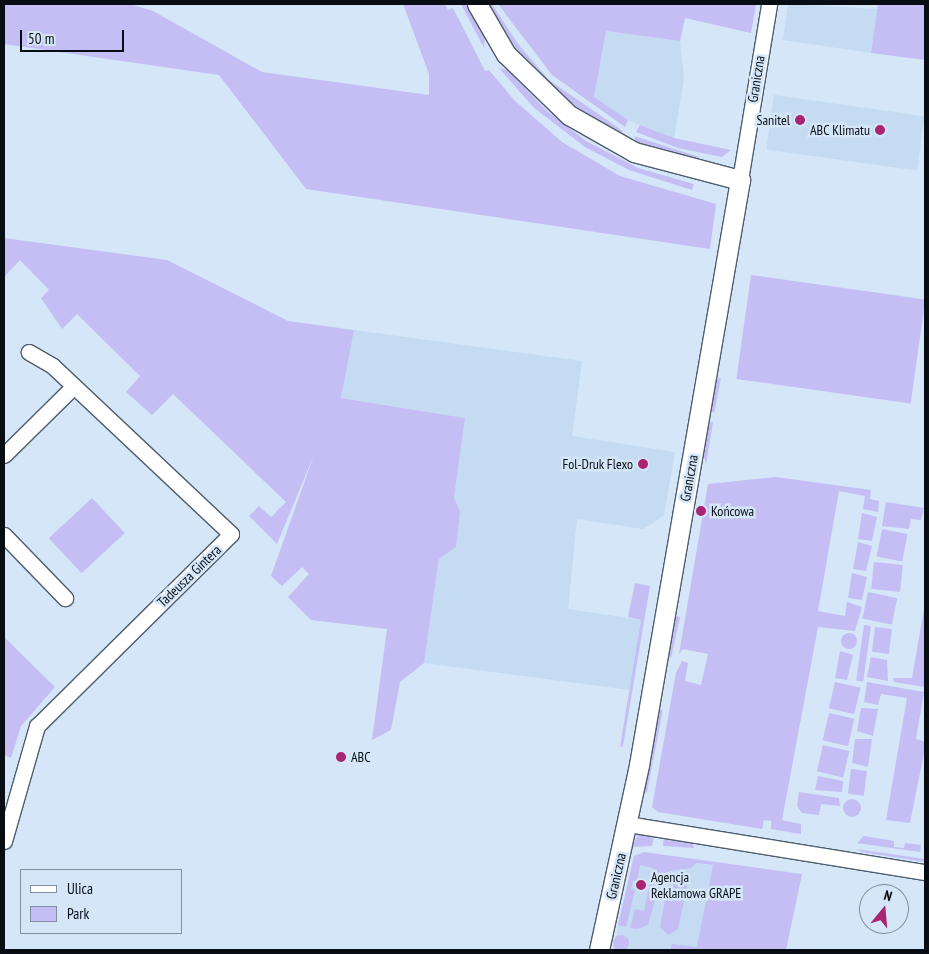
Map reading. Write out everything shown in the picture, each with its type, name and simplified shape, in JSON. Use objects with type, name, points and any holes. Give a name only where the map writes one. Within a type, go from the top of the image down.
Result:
[{"type":"street","points":[[477,4],[506,54],[569,115],[634,152],[740,180]]},
{"type":"street","name":"Graniczna","points":[[599,950],[628,824],[769,4]]},
{"type":"street","name":"Tadeusza Gintera","points":[[4,841],[37,726],[231,534],[73,387],[53,366],[28,352]]},
{"type":"street","points":[[4,455],[73,387]]},
{"type":"street","points":[[4,535],[65,598]]},
{"type":"street","points":[[628,824],[925,872]]},
{"type":"shaded area","points":[[788,4],[878,9],[871,53],[783,40]]},
{"type":"shaded area","points":[[606,31],[680,41],[684,78],[674,138],[620,117],[594,97]]},
{"type":"shaded area","points":[[774,95],[925,116],[917,171],[766,149]]},
{"type":"shaded area","points":[[354,330],[582,361],[572,436],[675,452],[664,515],[653,523],[643,529],[577,519],[568,609],[641,620],[630,690],[424,663],[439,559],[460,511],[454,499],[465,418],[341,398]]},
{"type":"shaded area","points":[[634,856],[718,866],[702,950],[613,950]]},
{"type":"green space","points":[[4,4],[130,4],[153,11],[262,72],[429,95],[429,74],[403,4],[445,4],[448,10],[453,8],[485,71],[489,70],[515,101],[562,142],[620,176],[716,204],[710,249],[306,189],[219,75],[4,44]]},
{"type":"green space","points":[[461,4],[468,6],[485,38],[484,48]]},
{"type":"green space","points":[[487,4],[492,4],[518,44],[549,80],[623,131],[617,133],[589,116],[555,90],[515,47]]},
{"type":"green space","points":[[498,4],[756,4],[751,33],[685,18],[680,41],[606,31],[594,97],[628,120],[625,127],[552,75]]},
{"type":"green space","points":[[878,4],[925,4],[925,60],[871,53]]},
{"type":"green space","points":[[499,68],[507,70],[547,111],[586,141],[638,168],[694,184],[692,190],[629,170],[585,147],[533,107]]},
{"type":"green space","points":[[640,125],[674,138],[731,150],[722,157],[678,148],[636,132]]},
{"type":"green space","points":[[634,136],[699,157],[699,161],[636,142]]},
{"type":"green space","points":[[4,238],[167,260],[288,321],[354,330],[341,398],[465,418],[454,498],[460,511],[456,547],[439,559],[424,663],[400,682],[391,730],[372,740],[387,629],[311,620],[288,597],[309,574],[302,567],[282,586],[271,576],[314,455],[277,544],[249,516],[259,506],[271,517],[286,502],[173,394],[152,415],[126,392],[140,376],[77,314],[62,329],[41,298],[49,290],[20,260],[4,277]]},
{"type":"green space","points":[[751,275],[925,299],[911,403],[736,379]]},
{"type":"green space","points":[[721,378],[714,413],[709,409],[714,379]]},
{"type":"green space","points":[[713,422],[706,464],[702,449],[707,423]]},
{"type":"green space","points":[[776,477],[871,490],[870,499],[879,501],[878,512],[863,509],[865,496],[839,491],[818,611],[845,616],[847,602],[862,607],[855,631],[818,627],[782,820],[801,824],[801,834],[771,829],[771,821],[764,820],[762,829],[658,812],[652,807],[676,673],[682,661],[688,663],[685,681],[701,685],[708,654],[683,649],[679,654],[708,484]]},
{"type":"green space","points":[[92,498],[125,533],[82,573],[49,538]]},
{"type":"green space","points":[[886,502],[924,508],[921,520],[911,519],[909,529],[882,526]]},
{"type":"green space","points":[[862,513],[877,517],[872,541],[858,539]]},
{"type":"green space","points":[[882,529],[908,534],[902,561],[877,556]]},
{"type":"green space","points":[[858,542],[872,546],[866,571],[853,569]]},
{"type":"green space","points":[[874,562],[903,565],[900,592],[871,589]]},
{"type":"green space","points":[[852,573],[867,577],[862,600],[848,598]]},
{"type":"green space","points":[[635,583],[650,586],[623,746],[620,747],[641,620],[628,617]]},
{"type":"green space","points":[[868,592],[897,598],[892,625],[862,618]]},
{"type":"green space","points":[[925,603],[925,687],[894,682],[893,678],[912,678]]},
{"type":"green space","points":[[673,615],[680,617],[671,658],[667,655]]},
{"type":"green space","points":[[864,625],[871,626],[863,681],[856,680]]},
{"type":"green space","points":[[875,627],[892,629],[889,654],[872,652]]},
{"type":"green space","points":[[846,633],[852,633],[857,638],[855,647],[846,649],[841,644],[841,638]]},
{"type":"green space","points":[[4,637],[55,687],[21,726],[11,758],[4,755]]},
{"type":"green space","points":[[840,651],[853,655],[847,680],[835,678]]},
{"type":"green space","points":[[871,657],[887,660],[888,681],[867,677]]},
{"type":"green space","points":[[835,682],[860,688],[854,714],[829,708]]},
{"type":"green space","points":[[867,682],[924,692],[916,739],[925,742],[925,748],[910,823],[886,820],[907,698],[881,694],[878,705],[864,702]]},
{"type":"green space","points":[[861,708],[878,709],[873,736],[857,731]]},
{"type":"green space","points":[[658,709],[663,710],[647,792],[642,791]]},
{"type":"green space","points":[[829,713],[854,719],[848,746],[823,740]]},
{"type":"green space","points":[[855,739],[872,739],[868,767],[852,763]]},
{"type":"green space","points":[[823,745],[849,751],[843,777],[817,771]]},
{"type":"green space","points":[[851,769],[867,771],[864,796],[848,794]]},
{"type":"green space","points":[[818,776],[843,781],[842,792],[815,790]]},
{"type":"green space","points":[[799,792],[839,798],[840,806],[821,804],[819,815],[802,813],[797,806]]},
{"type":"green space","points":[[852,799],[858,802],[861,808],[858,814],[852,817],[846,814],[843,808],[846,802]]},
{"type":"green space","points":[[638,834],[654,835],[652,846],[632,847]]},
{"type":"green space","points":[[664,836],[692,841],[694,848],[663,846]]},
{"type":"green space","points":[[864,836],[894,841],[894,847],[904,848],[905,843],[921,845],[920,852],[857,843]]},
{"type":"green space","points":[[856,849],[925,859],[925,862],[862,852]]},
{"type":"green space","points":[[644,852],[802,874],[786,950],[670,950],[672,944],[697,947],[713,865],[696,863],[691,868],[670,871],[661,878],[648,925],[638,929],[630,928],[635,909],[644,911],[653,868],[640,865],[637,881],[633,880],[631,889],[635,890],[626,927],[618,925],[634,856]]},
{"type":"green space","points":[[675,877],[685,879],[687,887],[678,929],[668,935],[660,927],[668,883]]},
{"type":"green space","points":[[618,935],[624,935],[629,940],[627,949],[618,951],[613,946],[613,940]]},
{"type":"place","name":"Sanitel","points":[[800,120]]},
{"type":"place","name":"ABC Klimatu","points":[[880,130]]},
{"type":"place","name":"Fol-Druk Flexo","points":[[643,464]]},
{"type":"place","name":"Końcowa","points":[[701,511]]},
{"type":"place","name":"ABC","points":[[341,757]]},
{"type":"place","name":"Agencja Reklamowa GRAPE","points":[[641,885]]}]
